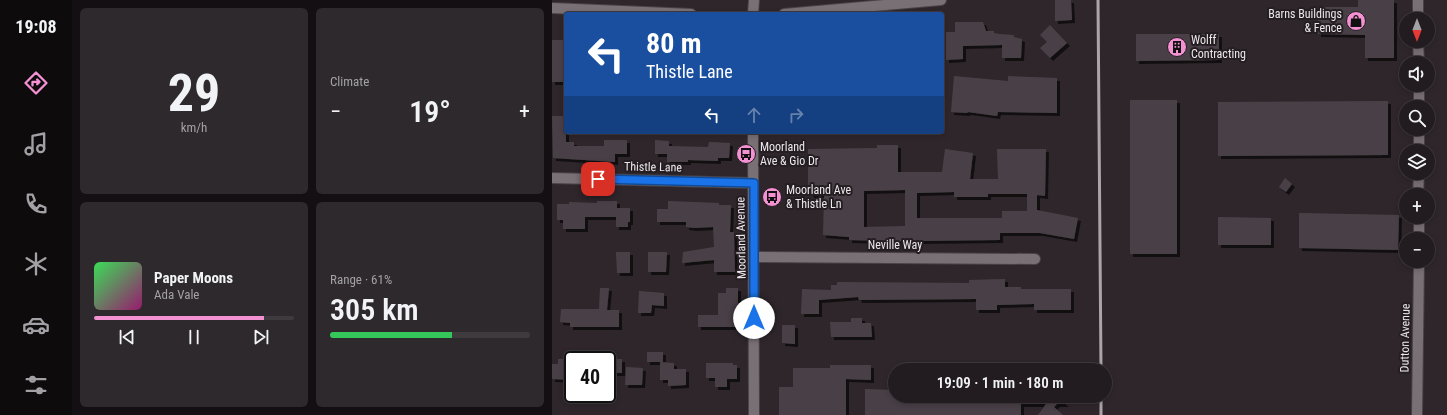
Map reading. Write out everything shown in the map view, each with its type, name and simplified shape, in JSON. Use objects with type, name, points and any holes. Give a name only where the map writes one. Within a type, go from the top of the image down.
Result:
[{"type":"street","points":[[754,0],[754,12]]},
{"type":"street","points":[[806,12],[941,0]]},
{"type":"street","points":[[1418,0],[1418,12]]},
{"type":"street","points":[[552,8],[645,12]]},
{"type":"street","name":"Moorland Avenue","points":[[754,134],[754,415]]},
{"type":"street","name":"Thistle Lane","points":[[552,178],[754,183]]},
{"type":"street","name":"Neville Way","points":[[755,257],[1035,259]]},
{"type":"street","name":"Dutton Avenue","points":[[1417,415],[1419,268]]},
{"type":"building","points":[[1055,0],[1071,0],[1072,20],[1055,21]]},
{"type":"building","name":"Barns Buildings & Fence","points":[[1358,0],[1394,0],[1394,58],[1365,58],[1365,35],[1318,34],[1318,7],[1358,7]]},
{"type":"building","points":[[955,22],[983,22],[986,31],[1014,35],[1014,37],[1022,39],[1021,58],[1002,58],[1002,45],[963,46],[963,59],[946,60],[946,32],[955,32]]},
{"type":"building","points":[[1050,25],[1067,43],[1050,58],[1040,48],[1047,42],[1040,35]]},
{"type":"building","name":"Wolff Contracting","points":[[1136,34],[1219,34],[1219,60],[1136,61]]},
{"type":"building","points":[[552,40],[564,40],[564,82],[552,82]]},
{"type":"building","points":[[954,76],[1008,81],[1008,76],[1057,78],[1057,113],[998,112],[997,116],[968,112],[951,112]]},
{"type":"building","points":[[1130,100],[1177,100],[1177,254],[1130,254]]},
{"type":"building","points":[[1388,101],[1388,155],[1218,156],[1218,102]]},
{"type":"building","points":[[552,116],[564,116],[564,134],[566,134],[566,142],[574,142],[574,146],[604,146],[604,140],[627,140],[627,154],[615,154],[615,162],[553,158]]},
{"type":"building","points":[[655,140],[669,141],[669,146],[708,147],[709,142],[730,143],[729,158],[718,158],[718,161],[688,160],[688,162],[667,162],[667,154],[655,154]]},
{"type":"building","points":[[877,145],[898,145],[898,172],[942,172],[945,149],[973,153],[970,179],[998,179],[997,149],[1046,149],[1045,196],[1037,195],[1037,210],[1078,218],[1074,239],[1040,233],[1000,233],[1000,240],[919,242],[849,240],[849,237],[823,235],[824,195],[811,195],[810,191],[808,191],[808,149],[877,148]],"holes":[[[905,190],[905,226],[864,227],[864,191]],[[954,192],[954,197],[988,197],[988,194],[1027,194],[1027,211],[1002,211],[1002,218],[917,218],[917,193]]]},
{"type":"building","points":[[1285,178],[1292,184],[1286,192],[1279,187]]},
{"type":"building","points":[[597,201],[617,201],[617,208],[630,208],[630,222],[628,222],[628,227],[616,227],[616,217],[585,217],[585,229],[563,229],[563,220],[557,220],[557,204],[569,204],[569,202],[597,203]]},
{"type":"building","points":[[668,201],[719,203],[719,205],[731,205],[730,232],[734,232],[735,272],[714,272],[714,260],[682,263],[683,252],[714,247],[713,227],[694,228],[686,227],[686,222],[657,222],[657,209],[668,209]]},
{"type":"building","points":[[1299,213],[1399,215],[1398,250],[1299,248]]},
{"type":"building","points":[[1218,217],[1271,218],[1271,245],[1218,245]]},
{"type":"building","points":[[616,252],[630,252],[630,273],[617,273]]},
{"type":"building","points":[[648,252],[667,252],[666,272],[648,272]]},
{"type":"building","points":[[1005,279],[1005,287],[1021,287],[1021,289],[1071,289],[1071,310],[1034,310],[1034,304],[997,305],[997,310],[976,310],[976,299],[859,300],[858,297],[819,300],[819,314],[801,314],[802,289],[831,290],[831,285],[837,285],[837,282],[969,283],[969,280]]},
{"type":"building","points":[[600,288],[609,288],[607,310],[619,310],[619,327],[570,327],[570,323],[560,322],[561,309],[599,309]]},
{"type":"building","points":[[726,288],[738,288],[738,327],[698,327],[698,315],[718,315],[718,293],[726,293]]},
{"type":"building","points":[[639,291],[664,293],[664,306],[652,305],[651,313],[638,313]]},
{"type":"building","points":[[851,318],[862,318],[862,323],[871,323],[872,337],[831,337],[830,322],[851,322]]},
{"type":"building","points":[[782,325],[795,325],[795,344],[782,343]]},
{"type":"building","points":[[647,352],[663,352],[663,362],[647,362]]},
{"type":"building","points":[[558,359],[564,359],[564,380],[552,379],[552,364],[558,364]]},
{"type":"building","points":[[616,359],[622,359],[622,373],[616,373]]},
{"type":"building","points":[[660,362],[674,363],[674,369],[686,369],[686,385],[668,386],[668,380],[660,380]]},
{"type":"building","points":[[706,363],[733,363],[733,365],[737,365],[737,379],[727,379],[727,387],[715,387],[715,378],[706,378]]},
{"type":"building","points":[[830,365],[871,365],[871,380],[846,379],[846,415],[779,415],[779,387],[793,387],[793,368],[830,368]]},
{"type":"building","points":[[626,367],[643,368],[642,385],[625,385]]},
{"type":"building","points":[[865,389],[888,390],[888,403],[1066,404],[1057,404],[1054,407],[1063,415],[1038,415],[1046,404],[1021,404],[1021,415],[865,415]]},
{"type":"railway","points":[[1098,0],[1101,363]]},
{"type":"railway","points":[[1101,403],[1101,415]]},
{"type":"place","name":"Barns Buildings & Fence","points":[[1356,21]]},
{"type":"place","name":"Wolff Contracting","points":[[1177,47]]},
{"type":"place","name":"Moorland Ave & Gio Dr","points":[[746,154]]},
{"type":"place","name":"Moorland Ave & Thistle Ln","points":[[772,197]]},
{"type":"route","points":[[598,179],[754,183],[754,318]]}]
